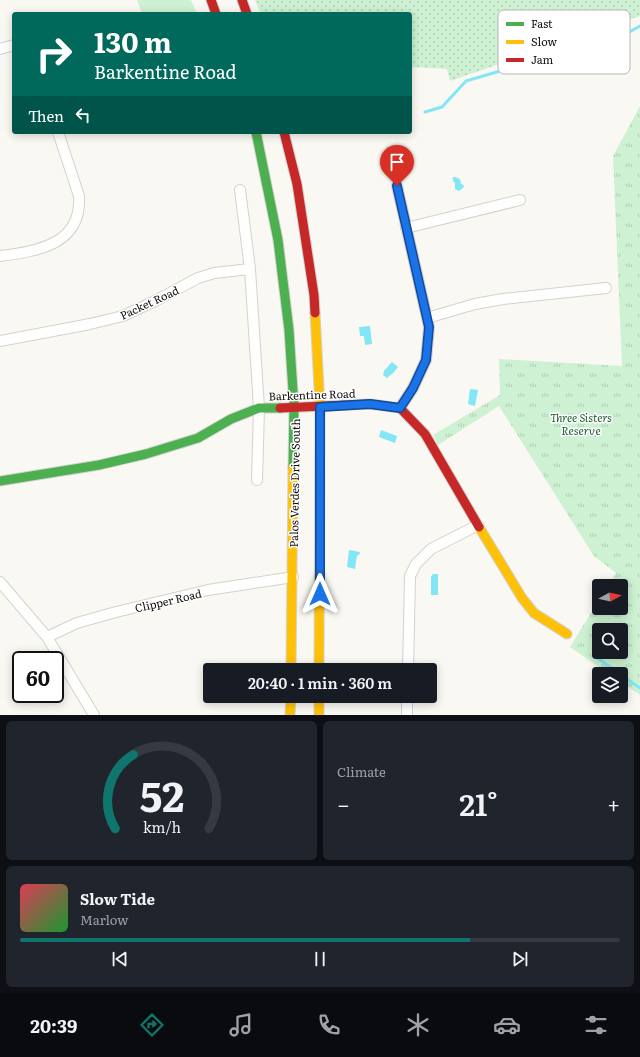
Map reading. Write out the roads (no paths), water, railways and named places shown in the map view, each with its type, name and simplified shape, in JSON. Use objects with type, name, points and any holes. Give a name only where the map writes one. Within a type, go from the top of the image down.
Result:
[{"type":"main road","points":[[211,0],[215,12]]},
{"type":"main road","points":[[242,0],[247,12]]},
{"type":"main road","name":"Palos Verdes Drive South","points":[[256,134],[278,240],[289,330],[294,408],[291,663]]},
{"type":"main road","points":[[284,134],[297,184],[314,295],[320,407],[319,663]]},
{"type":"main road","name":"Barkentine Road","points":[[0,481],[98,465],[146,454],[198,438],[231,419],[259,408],[294,408],[370,404],[400,408]]},
{"type":"main road","points":[[400,408],[425,434],[522,598],[534,613],[567,634]]},
{"type":"main road","points":[[290,703],[290,715]]},
{"type":"main road","points":[[319,703],[319,715]]},
{"type":"street","points":[[0,49],[12,46]]},
{"type":"street","points":[[0,256],[48,245],[62,239],[72,229],[78,216],[80,206],[79,196],[59,134]]},
{"type":"street","points":[[397,186],[429,327],[426,360],[413,388],[400,408]]},
{"type":"street","points":[[240,190],[250,269],[259,408],[257,480]]},
{"type":"street","points":[[406,228],[520,200]]},
{"type":"street","name":"Packet Road","points":[[0,341],[90,324],[123,316],[158,300],[198,278],[214,273],[250,269]]},
{"type":"street","points":[[427,318],[475,304],[504,299],[606,288]]},
{"type":"street","points":[[408,663],[410,576],[416,564],[431,550],[478,525]]},
{"type":"street","name":"Clipper Road","points":[[48,637],[78,623],[116,612],[208,590],[293,577]]},
{"type":"street","points":[[0,582],[48,637],[94,715]]},
{"type":"street","points":[[407,703],[407,715]]},
{"type":"water","points":[[453,177],[459,179],[461,184],[464,185],[459,191],[455,189]]},
{"type":"water","points":[[370,326],[372,344],[365,345],[364,336],[360,336],[359,327]]},
{"type":"water","points":[[392,362],[398,367],[387,378],[383,375],[384,371]]},
{"type":"water","points":[[470,389],[478,390],[475,406],[468,404]]},
{"type":"water","points":[[381,430],[397,436],[395,443],[379,437]]},
{"type":"water","points":[[349,550],[360,552],[359,555],[357,555],[355,569],[347,567]]},
{"type":"water","points":[[433,574],[438,574],[438,595],[431,595],[431,577]]},
{"type":"waterway","points":[[630,32],[640,26]]},
{"type":"waterway","points":[[425,112],[442,107],[466,81],[498,72]]},
{"type":"waterway","points":[[599,659],[610,667]]},
{"type":"waterway","points":[[628,680],[640,688]]},
{"type":"park label","name":"Three Sisters Reserve","points":[[581,423]]}]
